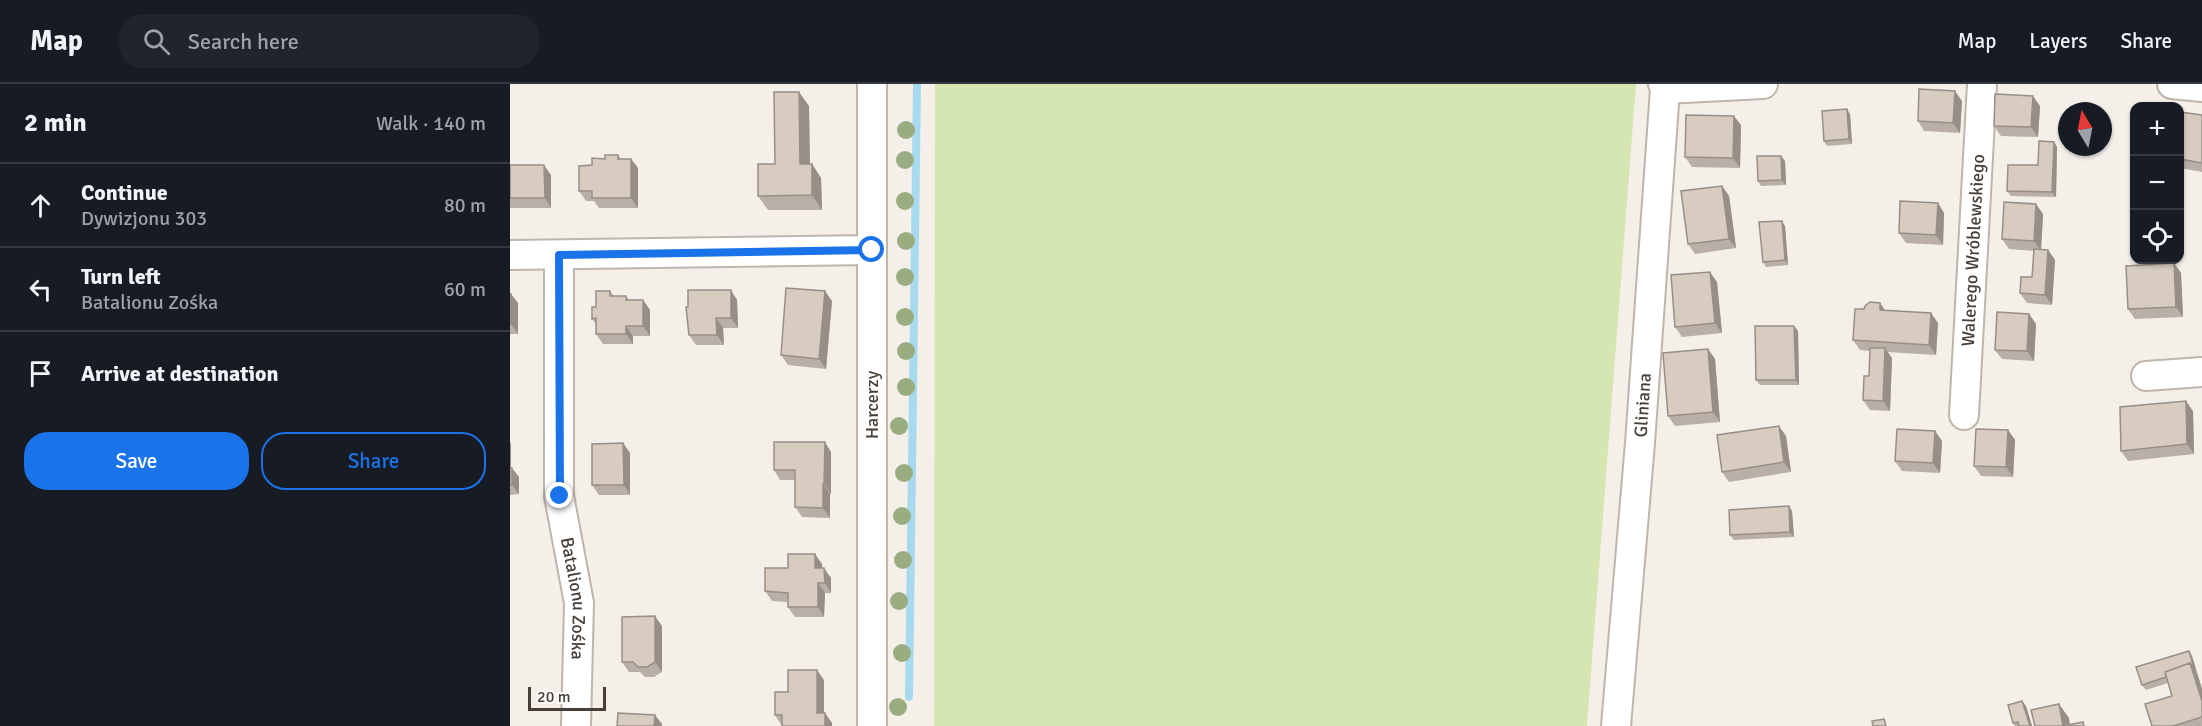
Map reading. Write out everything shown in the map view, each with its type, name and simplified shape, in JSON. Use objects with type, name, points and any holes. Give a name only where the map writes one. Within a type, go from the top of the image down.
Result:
[{"type":"street","name":"Harcerzy","points":[[872,84],[872,726]]},
{"type":"street","points":[[1664,86],[1763,84]]},
{"type":"street","name":"Walerego Wróblewskiego","points":[[1964,415],[1982,84]]},
{"type":"street","points":[[2172,84],[2202,87]]},
{"type":"street","name":"Gliniana","points":[[1616,726],[1640,443],[1664,86]]},
{"type":"street","points":[[510,255],[872,250]]},
{"type":"street","name":"Batalionu Zośka","points":[[559,255],[560,496],[579,603],[576,726]]},
{"type":"street","points":[[2146,376],[2202,372]]},
{"type":"green space","points":[[935,84],[1636,84],[1587,726],[934,726]]},
{"type":"building","points":[[1919,89],[1955,91],[1953,123],[1918,121]]},
{"type":"building","points":[[774,92],[799,92],[800,164],[812,164],[812,195],[758,196],[758,164],[775,164]]},
{"type":"building","points":[[1995,94],[2033,96],[2031,127],[1994,126]]},
{"type":"building","points":[[1847,109],[1849,139],[1824,141],[1822,111]]},
{"type":"building","points":[[2184,113],[2202,115],[2202,163],[2184,160]]},
{"type":"building","points":[[1686,115],[1734,116],[1733,158],[1685,157]]},
{"type":"building","points":[[2039,141],[2054,142],[2052,192],[2007,191],[2008,165],[2038,165]]},
{"type":"building","points":[[605,155],[618,155],[618,159],[631,159],[631,198],[592,198],[592,191],[579,191],[579,166],[592,165],[592,158],[605,159]]},
{"type":"building","points":[[1757,156],[1781,156],[1782,180],[1758,181]]},
{"type":"building","points":[[510,165],[544,165],[545,198],[510,198]]},
{"type":"building","points":[[1722,186],[1729,239],[1688,244],[1681,191]]},
{"type":"building","points":[[1900,201],[1938,203],[1936,235],[1899,233]]},
{"type":"building","points":[[2004,202],[2036,204],[2034,241],[2002,239]]},
{"type":"building","points":[[1782,221],[1785,260],[1763,262],[1759,222]]},
{"type":"building","points":[[2034,249],[2048,250],[2045,295],[2020,293],[2021,277],[2032,277]]},
{"type":"building","points":[[2174,264],[2176,307],[2128,309],[2126,266]]},
{"type":"building","points":[[1710,272],[1715,323],[1675,327],[1671,275]]},
{"type":"building","points":[[786,288],[825,291],[819,359],[781,355]]},
{"type":"building","points":[[688,290],[731,290],[731,318],[716,318],[717,335],[689,335],[686,307],[688,307]]},
{"type":"building","points":[[596,291],[610,291],[610,296],[626,296],[626,300],[643,300],[643,326],[626,326],[626,334],[596,334],[596,318],[592,319],[592,307],[596,307]]},
{"type":"building","points":[[511,294],[511,324],[510,324]]},
{"type":"building","points":[[1870,302],[1880,303],[1880,310],[1931,313],[1929,345],[1853,340],[1855,309],[1864,309]]},
{"type":"building","points":[[1997,312],[2029,314],[2027,351],[1995,350]]},
{"type":"building","points":[[1755,326],[1794,326],[1796,380],[1756,380]]},
{"type":"building","points":[[1870,348],[1885,348],[1883,401],[1863,400],[1864,376],[1869,376]]},
{"type":"building","points":[[1708,349],[1713,412],[1668,416],[1663,353]]},
{"type":"building","points":[[2186,401],[2187,444],[2121,451],[2120,407]]},
{"type":"building","points":[[1779,426],[1784,462],[1722,472],[1717,435]]},
{"type":"building","points":[[1897,429],[1935,431],[1933,463],[1895,461]]},
{"type":"building","points":[[1976,429],[2008,430],[2006,467],[1974,466]]},
{"type":"building","points":[[774,442],[825,442],[823,508],[795,507],[795,470],[774,470]]},
{"type":"building","points":[[623,443],[624,485],[592,485],[592,444]]},
{"type":"building","points":[[510,468],[512,468],[512,485],[510,485]]},
{"type":"building","points":[[1789,506],[1790,532],[1730,535],[1729,510]]},
{"type":"building","points":[[788,554],[815,554],[815,568],[824,568],[825,583],[818,583],[818,607],[788,607],[788,593],[765,591],[765,568],[788,568]]},
{"type":"building","points":[[655,616],[655,662],[647,667],[638,667],[633,662],[622,662],[622,617]]},
{"type":"building","points":[[2189,651],[2194,668],[2190,663],[2165,672],[2166,677],[2142,685],[2136,667]]},
{"type":"building","points":[[2190,663],[2202,701],[2202,717],[2173,726],[2152,726],[2145,704],[2172,696],[2165,672]]},
{"type":"building","points":[[788,670],[817,670],[817,713],[825,713],[825,726],[782,726],[782,715],[775,715],[775,692],[788,692]]},
{"type":"building","points":[[2022,701],[2030,726],[2019,726],[2018,722],[2013,723],[2008,705]]},
{"type":"building","points":[[2059,704],[2063,726],[2035,726],[2031,710]]},
{"type":"building","points":[[618,713],[655,715],[654,726],[617,726]]},
{"type":"building","points":[[1884,719],[1886,726],[1873,726],[1872,721]]},
{"type":"building","points":[[2083,722],[2084,726],[2063,726]]},
{"type":"waterway","points":[[909,697],[917,84]]},
{"type":"route","points":[[560,496],[559,255],[872,250]]}]
